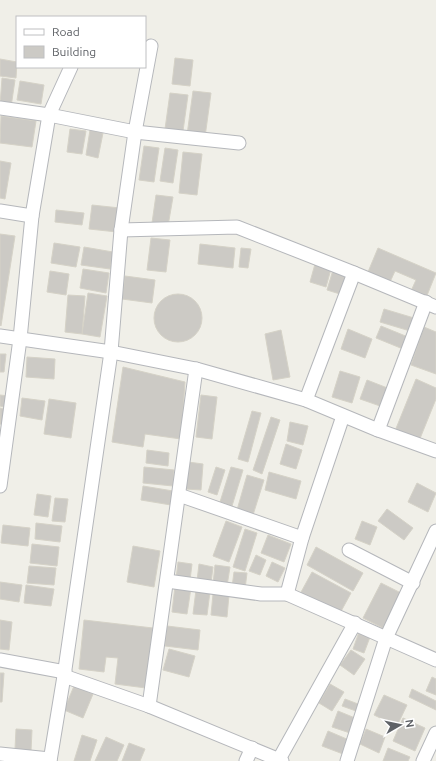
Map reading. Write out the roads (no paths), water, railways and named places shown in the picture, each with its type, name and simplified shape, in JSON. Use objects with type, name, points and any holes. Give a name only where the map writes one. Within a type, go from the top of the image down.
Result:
[{"type":"street","points":[[0,754],[50,760],[111,352],[121,230],[135,132],[151,46]]},
{"type":"street","points":[[0,486],[3,451],[20,339],[32,216],[49,115],[71,68]]},
{"type":"street","points":[[0,108],[49,115],[135,132],[239,143]]},
{"type":"street","points":[[0,211],[32,216]]},
{"type":"street","points":[[121,230],[237,227],[431,305],[378,430]]},
{"type":"street","points":[[306,400],[354,273]]},
{"type":"street","points":[[0,336],[111,352],[196,368],[306,400],[378,430],[436,451]]},
{"type":"street","points":[[149,706],[196,368]]},
{"type":"street","points":[[288,594],[302,538],[343,416]]},
{"type":"street","points":[[179,495],[302,538]]},
{"type":"street","points":[[347,761],[386,638],[414,583],[436,531]]},
{"type":"street","points":[[349,550],[414,583]]},
{"type":"street","points":[[167,580],[261,594],[288,594],[436,660]]},
{"type":"street","points":[[0,660],[64,674],[149,706],[280,761],[355,623]]},
{"type":"street","points":[[423,761],[436,733]]},
{"type":"street","points":[[246,761],[252,748]]}]
